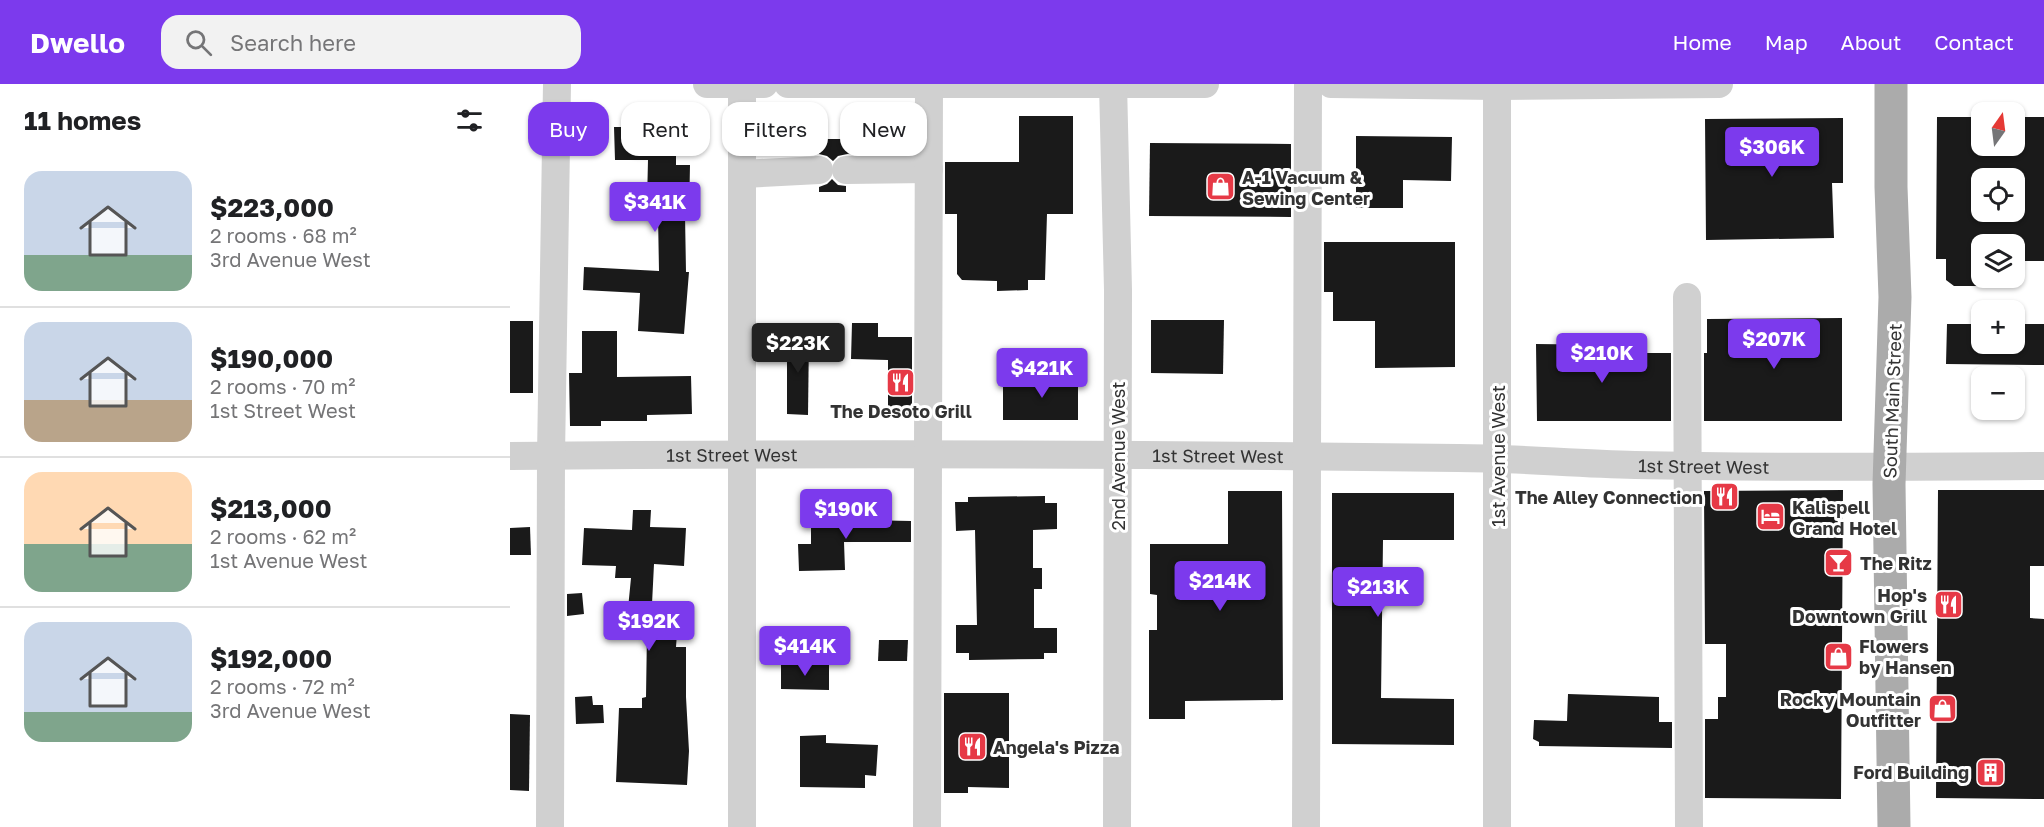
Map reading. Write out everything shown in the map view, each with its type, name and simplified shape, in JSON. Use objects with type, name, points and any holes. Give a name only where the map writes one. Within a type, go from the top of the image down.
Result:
[{"type":"main road","name":"South Main Street","points":[[1892,84],[1891,187],[1895,297],[1890,467],[1894,827]]},
{"type":"street","points":[[550,827],[551,456],[557,84]]},
{"type":"street","points":[[707,84],[764,84]]},
{"type":"street","points":[[742,84],[742,827]]},
{"type":"street","points":[[788,84],[1205,84]]},
{"type":"street","points":[[927,827],[929,84]]},
{"type":"street","name":"2nd Avenue West","points":[[1113,84],[1118,290],[1117,827]]},
{"type":"street","points":[[1306,827],[1308,84]]},
{"type":"street","points":[[1331,84],[1719,84]]},
{"type":"street","name":"1st Avenue West","points":[[1497,85],[1497,827]]},
{"type":"street","points":[[742,174],[929,169]]},
{"type":"street","points":[[1687,297],[1689,827]]},
{"type":"street","name":"1st Street West","points":[[510,456],[928,454],[1307,456],[1498,458],[1578,464],[1687,466],[2044,466]]},
{"type":"building","points":[[1019,116],[1073,116],[1073,214],[1047,214],[1045,280],[1028,280],[1028,290],[997,291],[997,281],[962,280],[957,274],[957,214],[945,214],[945,162],[1019,162]]},
{"type":"building","points":[[1937,117],[1971,117],[1971,156],[2025,156],[2025,117],[2044,117],[2044,261],[2025,261],[2025,234],[1971,234],[1971,286],[1954,286],[1946,280],[1946,259],[1936,259]]},
{"type":"building","points":[[1843,118],[1843,183],[1832,183],[1834,238],[1706,240],[1705,119]]},
{"type":"building","points":[[614,127],[621,127],[621,156],[676,156],[676,165],[690,165],[689,215],[685,215],[686,272],[689,272],[684,334],[638,331],[640,293],[583,290],[584,267],[659,271],[658,215],[655,215],[655,202],[647,202],[648,160],[615,160]]},
{"type":"building","points":[[1356,136],[1452,137],[1451,181],[1403,180],[1403,208],[1356,208]]},
{"type":"building","points":[[828,139],[840,139],[840,156],[833,161],[827,156]]},
{"type":"building","points":[[1150,143],[1291,144],[1291,217],[1149,216]]},
{"type":"building","points":[[832,179],[838,185],[846,186],[846,192],[819,192],[819,187]]},
{"type":"building","points":[[1324,242],[1455,242],[1455,367],[1375,368],[1375,321],[1333,321],[1333,292],[1324,292]]},
{"type":"building","points":[[1842,318],[1842,421],[1704,421],[1704,353],[1707,353],[1707,319]]},
{"type":"building","points":[[1151,320],[1224,320],[1223,374],[1151,373]]},
{"type":"building","points":[[510,321],[533,321],[533,393],[510,393]]},
{"type":"building","points":[[852,323],[878,323],[878,337],[912,337],[912,419],[888,419],[888,360],[851,359]]},
{"type":"building","points":[[1947,324],[1971,324],[1971,354],[2025,354],[2025,324],[2044,324],[2044,365],[1946,364]]},
{"type":"building","points":[[582,331],[617,331],[617,377],[691,376],[692,414],[647,415],[647,421],[601,421],[601,426],[570,426],[569,373],[582,373]]},
{"type":"building","points":[[787,334],[809,334],[808,415],[787,414]]},
{"type":"building","points":[[1536,344],[1616,345],[1616,353],[1671,353],[1671,421],[1537,421]]},
{"type":"building","points":[[1045,374],[1078,374],[1078,420],[1003,420],[1003,380],[1045,380]]},
{"type":"building","points":[[1843,490],[1841,799],[1705,798],[1705,719],[1718,719],[1718,697],[1726,697],[1726,644],[1705,644],[1704,491]]},
{"type":"building","points":[[1938,490],[2044,490],[2044,566],[2030,566],[2030,618],[2044,619],[2044,799],[1936,798]]},
{"type":"building","points":[[1228,491],[1282,491],[1283,700],[1185,701],[1185,719],[1149,719],[1149,630],[1157,630],[1157,595],[1150,594],[1150,544],[1228,544]]},
{"type":"building","points":[[1332,493],[1454,493],[1454,540],[1383,540],[1381,698],[1454,699],[1454,745],[1332,744]]},
{"type":"building","points":[[1045,496],[1045,503],[1057,503],[1057,529],[1033,530],[1033,568],[1042,568],[1042,589],[1034,589],[1034,628],[1057,628],[1057,653],[1044,653],[1044,659],[969,660],[969,653],[956,653],[956,625],[977,625],[975,530],[956,531],[955,502],[968,502],[968,497]]},
{"type":"building","points":[[633,510],[651,510],[650,527],[686,528],[684,566],[654,564],[652,604],[679,606],[676,647],[686,647],[689,751],[687,785],[616,782],[619,708],[642,708],[642,698],[646,697],[647,631],[626,629],[631,578],[615,578],[616,566],[582,565],[584,528],[632,530]]},
{"type":"building","points":[[811,519],[911,521],[911,542],[844,542],[845,570],[799,571],[798,544],[811,544]]},
{"type":"building","points":[[530,527],[531,555],[510,555],[510,528]]},
{"type":"building","points":[[582,593],[584,614],[567,616],[567,594]]},
{"type":"building","points":[[879,640],[908,640],[907,661],[878,661]]},
{"type":"building","points":[[781,665],[829,665],[829,690],[781,689]]},
{"type":"building","points":[[944,693],[1009,693],[1009,788],[968,787],[968,793],[944,793]]},
{"type":"building","points":[[1568,694],[1659,697],[1659,722],[1672,722],[1672,748],[1539,746],[1539,742],[1533,739],[1534,720],[1567,721]]},
{"type":"building","points":[[592,696],[593,705],[603,705],[604,723],[576,724],[575,697]]},
{"type":"building","points":[[510,714],[530,715],[529,791],[510,790]]},
{"type":"building","points":[[826,735],[826,743],[878,745],[876,776],[865,775],[865,788],[800,787],[800,736]]},
{"type":"place","name":"A-1 Vacuum & Sewing Center","points":[[1221,187]]},
{"type":"place","name":"The Desoto Grill","points":[[901,382]]},
{"type":"place","name":"The Alley Connection","points":[[1724,497]]},
{"type":"place","name":"Kalispell Grand Hotel","points":[[1771,517]]},
{"type":"place","name":"The Ritz","points":[[1839,563]]},
{"type":"place","name":"Hop's Downtown Grill","points":[[1948,605]]},
{"type":"place","name":"Flowers by Hansen","points":[[1838,656]]},
{"type":"place","name":"Rocky Mountain Outfitter","points":[[1942,709]]},
{"type":"place","name":"Angela's Pizza","points":[[972,747]]},
{"type":"place","name":"Ford Building","points":[[1990,772]]}]
